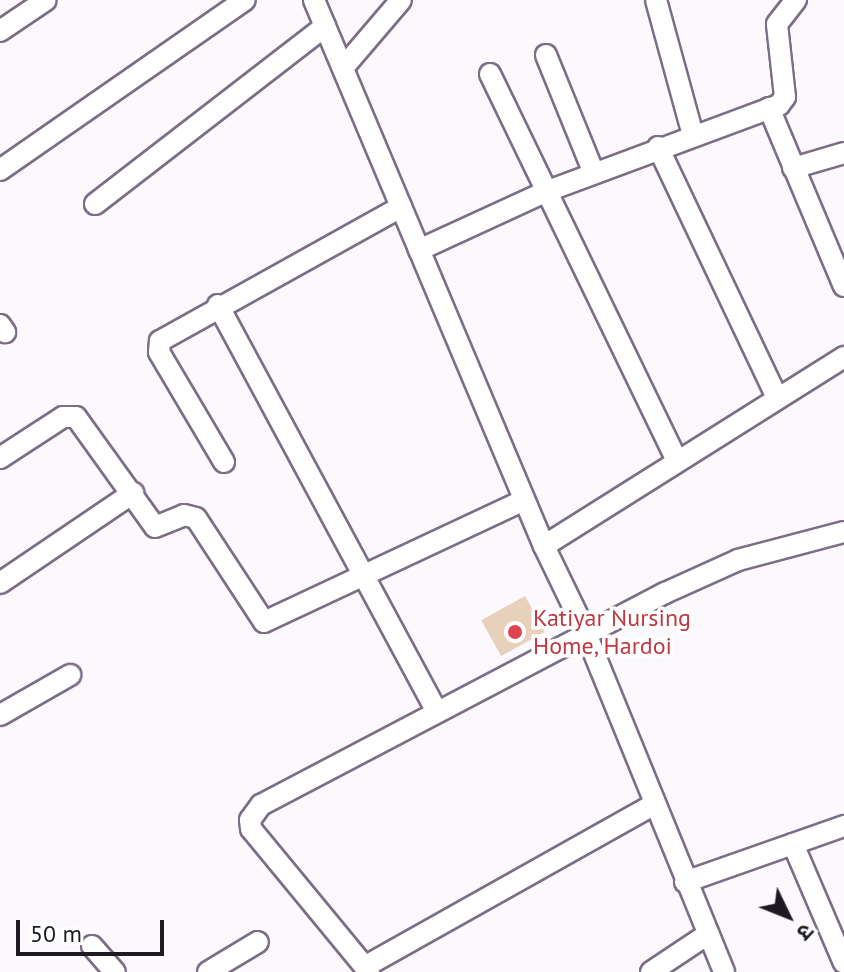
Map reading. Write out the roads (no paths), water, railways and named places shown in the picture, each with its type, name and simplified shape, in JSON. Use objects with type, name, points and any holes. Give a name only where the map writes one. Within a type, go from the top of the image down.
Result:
[{"type":"street","points":[[0,31],[46,0]]},
{"type":"street","points":[[0,170],[245,0]]},
{"type":"street","points":[[314,0],[524,500],[585,631],[653,805],[724,972]]},
{"type":"street","points":[[343,68],[401,0]]},
{"type":"street","points":[[656,0],[693,135]]},
{"type":"street","points":[[419,250],[545,192],[658,147],[769,108],[785,97],[777,24],[796,0]]},
{"type":"street","points":[[95,204],[325,26]]},
{"type":"street","points":[[546,55],[594,173]]},
{"type":"street","points":[[490,74],[676,458]]},
{"type":"street","points":[[769,108],[844,286]]},
{"type":"street","points":[[658,147],[777,398]]},
{"type":"street","points":[[793,168],[844,153]]},
{"type":"street","points":[[224,462],[158,346],[218,305],[401,207]]},
{"type":"street","points":[[218,305],[365,571],[437,711]]},
{"type":"street","points":[[544,546],[676,458],[844,357]]},
{"type":"street","points":[[0,458],[70,415],[133,493],[155,527],[184,515],[196,518],[264,622],[272,623],[365,571],[524,500]]},
{"type":"street","points":[[0,583],[133,493]]},
{"type":"street","points":[[653,805],[368,969],[251,829],[250,820],[279,793],[585,631],[738,560],[844,532]]},
{"type":"street","points":[[0,715],[70,675]]},
{"type":"street","points":[[685,882],[844,826]]},
{"type":"street","points":[[793,844],[844,963]]},
{"type":"street","points":[[651,972],[708,934]]},
{"type":"street","points":[[208,972],[258,942]]},
{"type":"street","points":[[92,946],[115,972]]},
{"type":"place","name":"Katiyar Nursing Home, Hardoi","points":[[515,632]]}]
